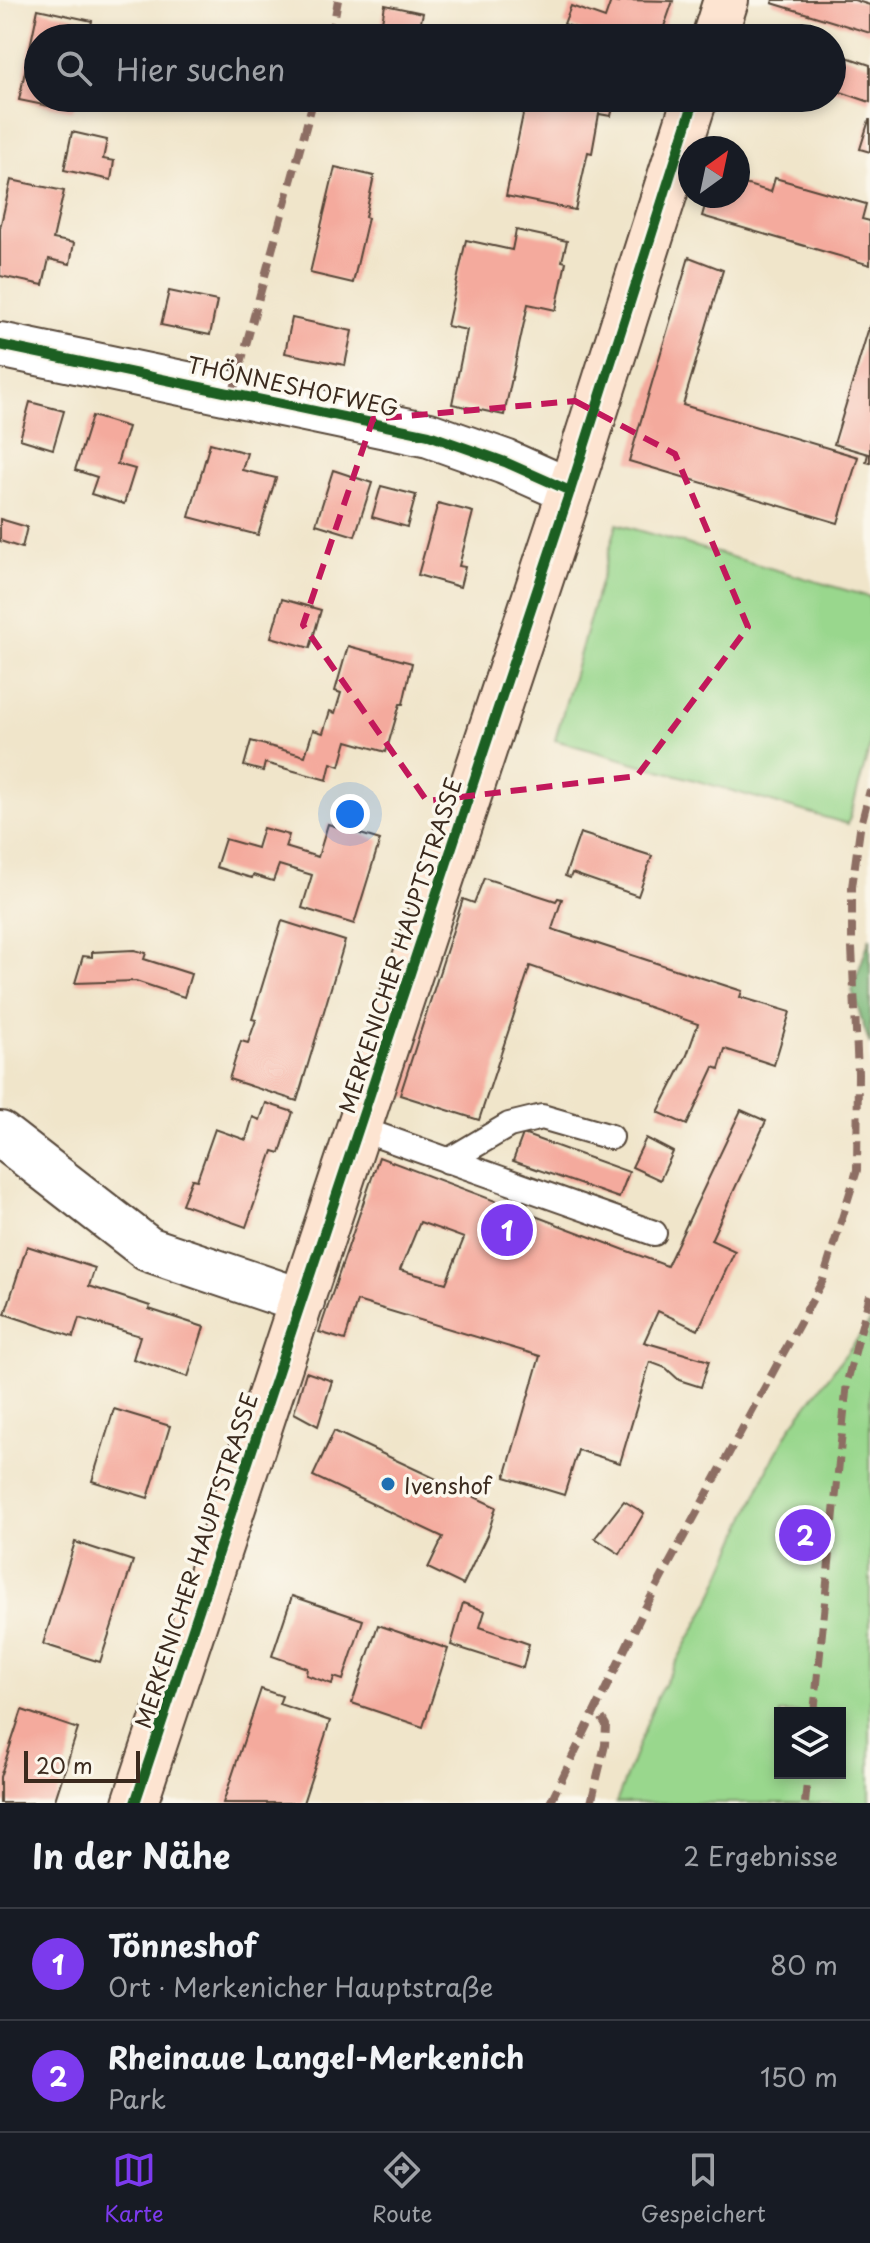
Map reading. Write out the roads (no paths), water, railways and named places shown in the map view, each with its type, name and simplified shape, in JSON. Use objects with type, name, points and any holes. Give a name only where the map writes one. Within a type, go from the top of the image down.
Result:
[{"type":"street","points":[[718,24],[726,0]]},
{"type":"street","name":"MERKENICHER HAUPTSTRASSE","points":[[135,1803],[570,491],[691,112]]},
{"type":"street","name":"THÖNNESHOFWEG","points":[[0,345],[429,435],[505,462],[570,491]]},
{"type":"street","points":[[0,1134],[148,1249],[302,1301]]},
{"type":"lane","points":[[448,1161],[509,1125],[542,1117],[611,1137]]},
{"type":"lane","points":[[360,1129],[654,1233]]},
{"type":"place","name":"Tönneshof","points":[[507,1230]]},
{"type":"place","name":"Ivenshof","points":[[388,1484]]},
{"type":"place","name":"Rheinaue Langel-Merkenich","points":[[805,1535]]}]
